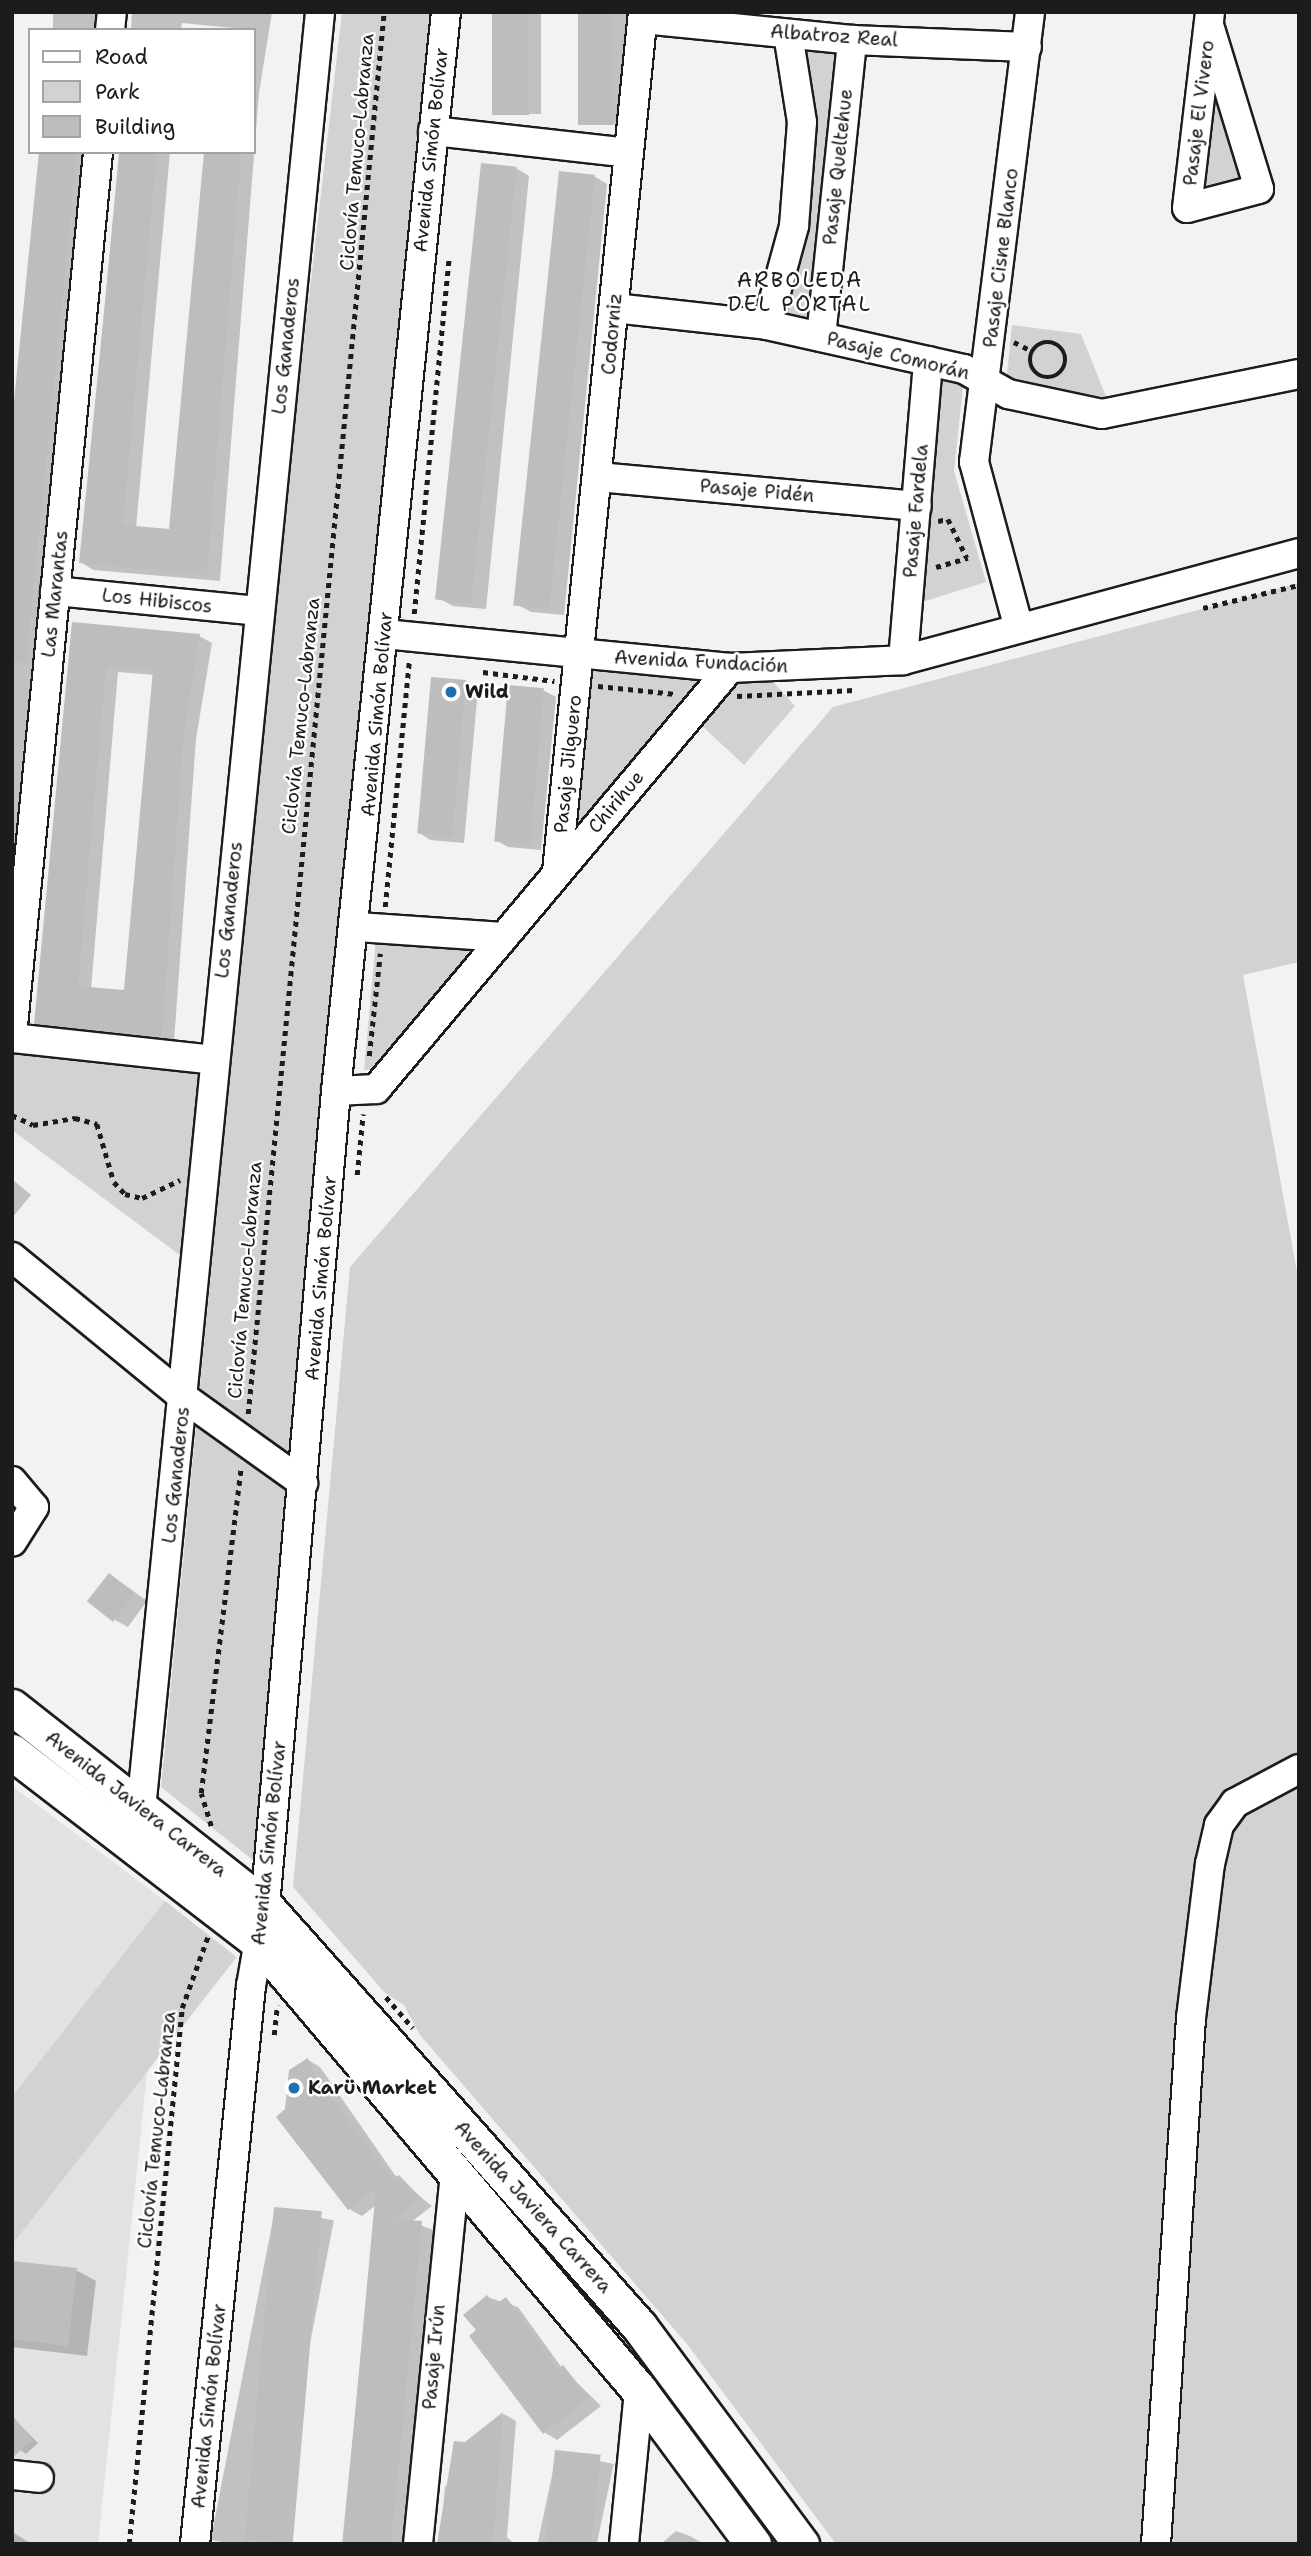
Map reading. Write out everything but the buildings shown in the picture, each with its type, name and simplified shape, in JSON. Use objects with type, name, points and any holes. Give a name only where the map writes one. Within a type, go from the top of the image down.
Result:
[{"type":"main road","name":"Avenida Javiera Carrera","points":[[12,1707],[265,1906],[639,2326],[801,2544]]},
{"type":"main road","name":"Avenida Javiera Carrera","points":[[12,1752],[260,1943],[639,2390],[753,2544]]},
{"type":"main road","points":[[89,1810],[121,1815],[141,1809]]},
{"type":"main road","points":[[639,2326],[639,2390]]},
{"type":"street","name":"Los Ganaderos","points":[[141,1809],[320,12]]},
{"type":"street","name":"Avenida Simón Bolívar","points":[[195,2544],[265,1906],[336,1091],[370,927],[404,626],[432,131],[446,12]]},
{"type":"street","name":"Pasaje Cisne Blanco","points":[[1018,625],[974,462],[1030,12]]},
{"type":"street","name":"Albatroz Real","points":[[643,16],[852,40],[1027,47]]},
{"type":"street","name":"Codorniz","points":[[578,655],[643,16]]},
{"type":"street","name":"Pasaje El Vivero","points":[[1209,19],[1259,189],[1187,208],[1192,169],[1209,19]]},
{"type":"street","points":[[767,325],[794,226],[802,122],[788,34]]},
{"type":"street","name":"Pasaje Queltehue","points":[[821,337],[852,40]]},
{"type":"street","points":[[432,131],[628,153]]},
{"type":"street","name":"Las Marantas","points":[[98,154],[12,1037],[214,1060]]},
{"type":"street","name":"Pasaje Comorán","points":[[614,308],[767,325],[928,361],[986,381],[1007,394],[1102,414],[1299,374]]},
{"type":"street","name":"Pasaje Fardela","points":[[903,660],[928,361]]},
{"type":"street","name":"Pasaje Pidén","points":[[598,477],[917,506]]},
{"type":"street","name":"Avenida Fundación","points":[[404,626],[578,655],[730,668],[903,660],[1018,625],[1299,553]]},
{"type":"street","name":"Los Hibiscos","points":[[55,591],[260,611]]},
{"type":"street","name":"Pasaje Jilguero","points":[[557,872],[578,655]]},
{"type":"street","name":"Chirihue","points":[[366,1089],[376,1089],[730,668]]},
{"type":"street","points":[[370,927],[504,937]]},
{"type":"street","points":[[336,1091],[366,1089]]},
{"type":"street","points":[[12,1257],[183,1397],[303,1483]]},
{"type":"street","points":[[12,1481],[34,1507],[19,1534]]},
{"type":"street","points":[[1156,2544],[1191,2018],[1210,1864],[1219,1825],[1235,1803],[1299,1769]]},
{"type":"street","name":"Pasaje Irún","points":[[418,2544],[455,2171]]},
{"type":"street","points":[[624,2544],[639,2390]]},
{"type":"path","name":"Ciclovía Temuco-Labranza","points":[[211,1863],[213,1831],[201,1793],[245,1443],[384,12]]},
{"type":"path","points":[[356,1180],[366,1089],[370,927],[450,242]]},
{"type":"path","points":[[1055,344],[1065,366],[1043,378],[1030,365],[1032,351],[1055,344]]},
{"type":"path","points":[[935,532],[939,519],[948,519],[967,558]]},
{"type":"path","points":[[924,570],[978,555]]},
{"type":"path","points":[[404,626],[428,611]]},
{"type":"path","points":[[12,1115],[33,1125],[75,1118],[97,1124],[114,1182],[134,1197],[203,1171]]},
{"type":"path","name":"Ciclovía Temuco-Labranza","points":[[129,2544],[182,2008],[206,1942],[210,1902]]},
{"type":"path","points":[[380,1990],[402,2008],[416,2034]]},
{"type":"shaded area","points":[[12,1786],[165,1901],[98,2544],[12,2544]]},
{"type":"green space","points":[[342,12],[436,12],[258,1864],[161,1787],[290,462]]},
{"type":"green space","points":[[802,46],[842,54],[810,326],[776,315]]},
{"type":"green space","points":[[1215,65],[1246,180],[1205,191],[1202,186]]},
{"type":"green space","points":[[1012,325],[1081,334],[1109,404],[1006,385]]},
{"type":"green space","points":[[939,377],[964,377],[954,471],[986,582],[916,604]]},
{"type":"green space","points":[[1299,583],[1299,962],[1243,975],[1299,1283],[1299,2544],[836,2544],[687,2344],[420,2035],[404,2005],[385,1993],[293,1887],[350,1267],[833,707]]},
{"type":"green space","points":[[590,670],[701,680],[583,824],[573,824]]},
{"type":"green space","points":[[768,676],[795,706],[744,765],[700,724],[727,682]]},
{"type":"green space","points":[[376,939],[483,948],[379,1069],[364,1070]]},
{"type":"green space","points":[[12,1038],[214,1060],[193,1265],[12,1130]]},
{"type":"green space","points":[[165,1901],[237,1957],[12,2245],[12,2097]]},
{"type":"place","name":"Wild","points":[[451,692]]},
{"type":"place","name":"Karü Market","points":[[294,2088]]},
{"type":"district","name":"ARBOLEDA DEL PORTAL","points":[[800,292]]}]
